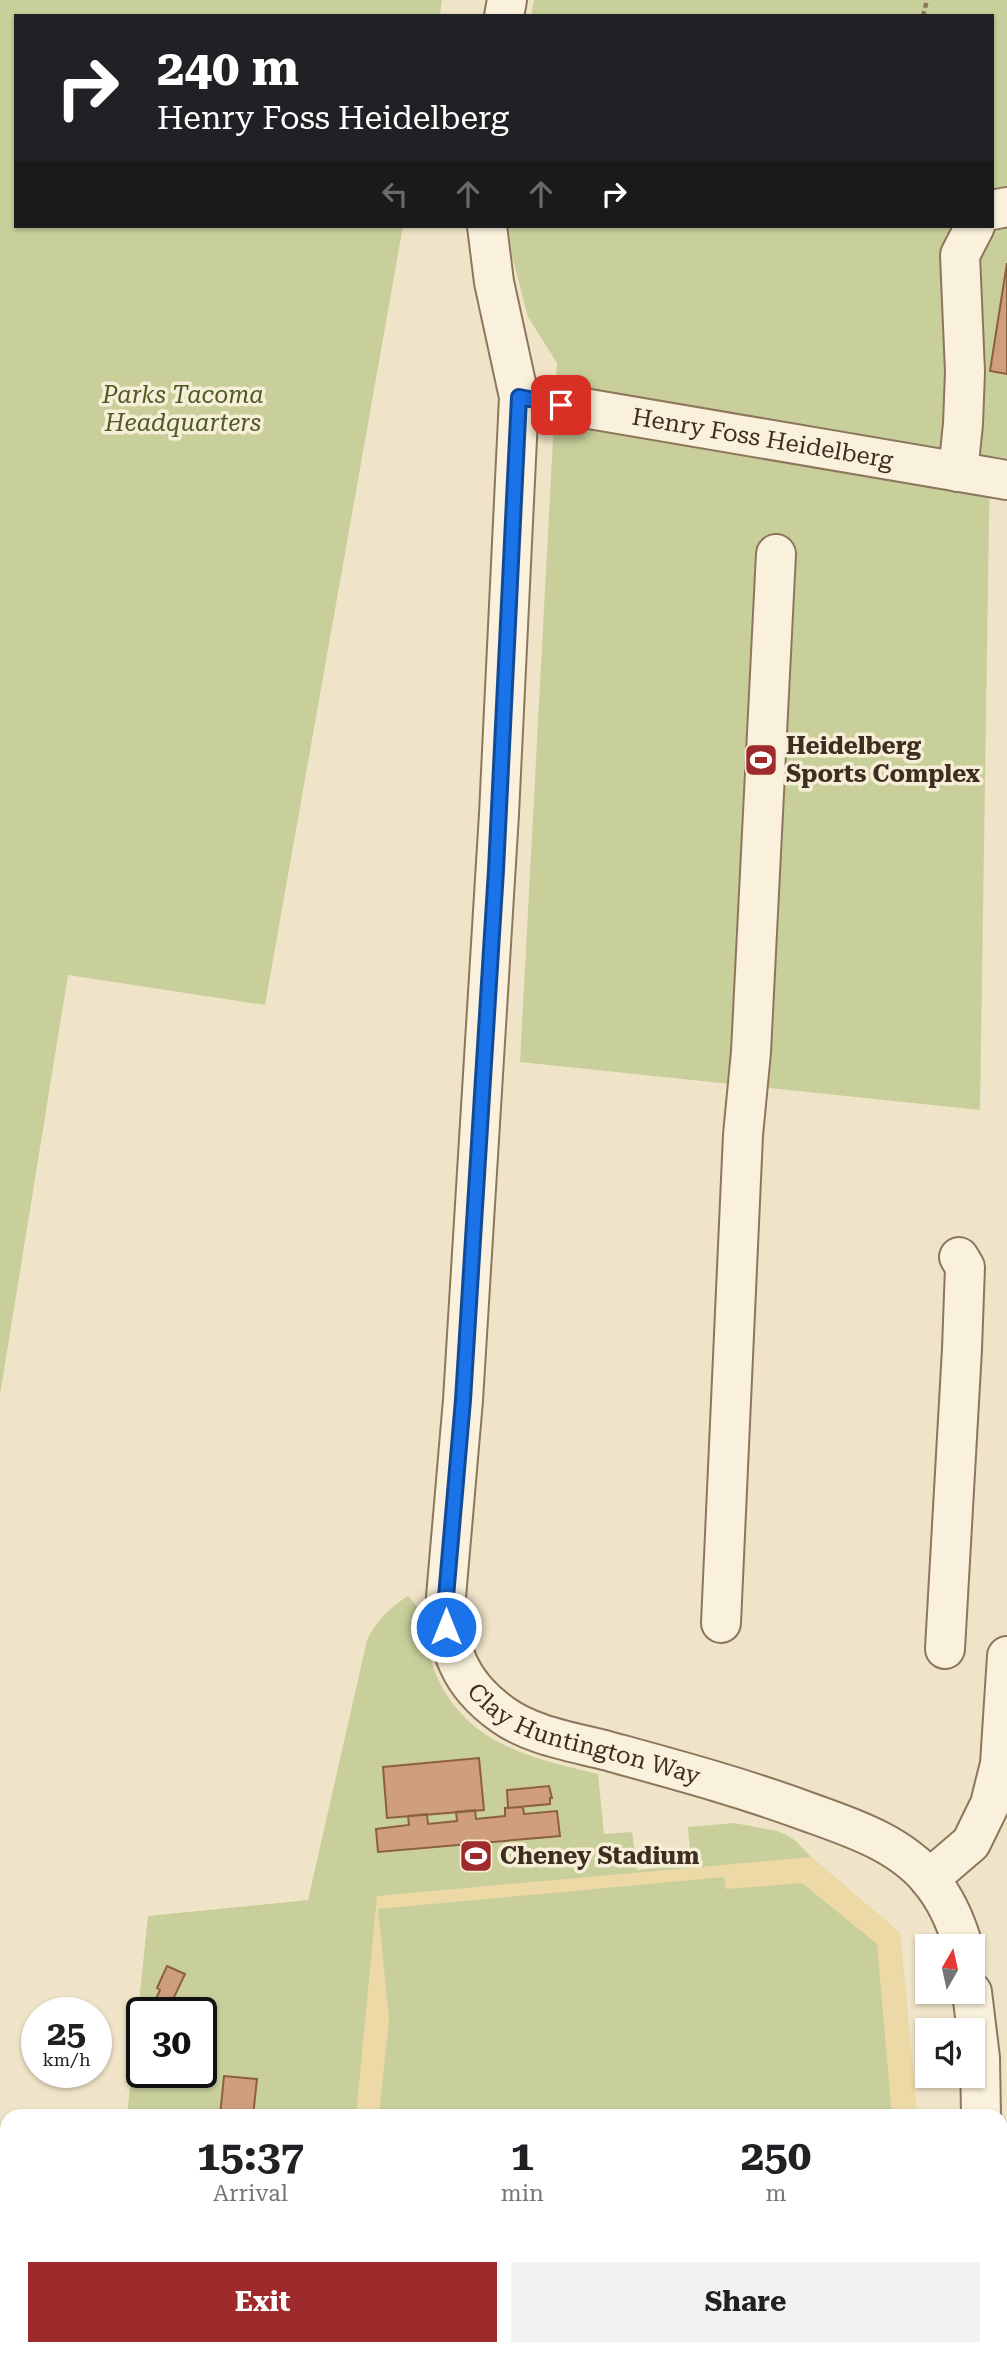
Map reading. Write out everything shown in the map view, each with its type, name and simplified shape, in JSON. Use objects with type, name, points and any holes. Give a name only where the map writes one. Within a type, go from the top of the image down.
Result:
[{"type":"street","name":"Clay Huntington Way","points":[[487,228],[494,282],[519,397],[496,870],[463,1400],[446,1597],[446,1627],[453,1657],[466,1681],[487,1702],[504,1717],[533,1730],[716,1780],[849,1826],[880,1841],[906,1858],[929,1878],[946,1903],[958,1934]]},
{"type":"street","points":[[958,472],[965,372],[961,256],[974,228]]},
{"type":"street","name":"Henry Foss Heidelberg","points":[[519,397],[1007,480]]},
{"type":"street","points":[[721,1623],[742,1148],[751,1052],[776,554]]},
{"type":"street","points":[[945,1649],[963,1335],[965,1267],[958,1257]]},
{"type":"street","points":[[929,1878],[971,1843],[990,1804],[1000,1764],[1007,1656]]},
{"type":"street","points":[[973,2004],[980,2058],[981,2109]]},
{"type":"green space","name":"Parks Tacoma Headquarters","points":[[0,0],[442,0],[440,14],[14,14],[14,228],[403,228],[265,1005],[68,975],[0,1395]]},
{"type":"green space","name":"Heidelberg Sports Complex","points":[[534,0],[1007,0],[1007,458],[990,456],[980,1110],[520,1062],[557,363],[528,317],[512,256],[508,228],[994,228],[994,14],[531,14]]},
{"type":"green space","name":"Cheney Stadium","points":[[408,1596],[423,1614],[434,1670],[447,1695],[462,1715],[480,1731],[523,1753],[598,1774],[604,1834],[632,1832],[637,1870],[691,1864],[688,1827],[734,1823],[777,1831],[796,1841],[900,1933],[916,2109],[128,2109],[130,2088],[217,2088],[217,1997],[139,1997],[148,1916],[308,1900],[367,1640],[379,1620]]},
{"type":"sand","points":[[811,1857],[900,1933],[916,2109],[891,2109],[877,1944],[802,1883],[726,1889],[724,1877],[378,1909],[389,2019],[380,2109],[357,2109],[377,1896]]},
{"type":"building","points":[[1007,263],[1007,374],[990,371]]},
{"type":"building","points":[[479,1758],[484,1810],[387,1818],[383,1767]]},
{"type":"building","points":[[549,1786],[552,1798],[550,1804],[508,1808],[507,1790]]},
{"type":"building","points":[[523,1807],[524,1814],[557,1811],[560,1836],[378,1852],[376,1829],[409,1825],[408,1816],[427,1814],[428,1824],[457,1821],[456,1812],[475,1810],[476,1819],[505,1816],[505,1808]]},
{"type":"building","points":[[167,1966],[185,1974],[174,1997],[157,1997],[160,1990],[157,1988]]},
{"type":"building","points":[[224,2076],[257,2079],[254,2109],[221,2109]]},
{"type":"place","name":"Heidelberg Sports Complex","points":[[761,760]]},
{"type":"place","name":"Cheney Stadium","points":[[476,1856]]},
{"type":"route","points":[[446,1627],[446,1597],[463,1400],[499,814],[519,397],[561,405]]}]
